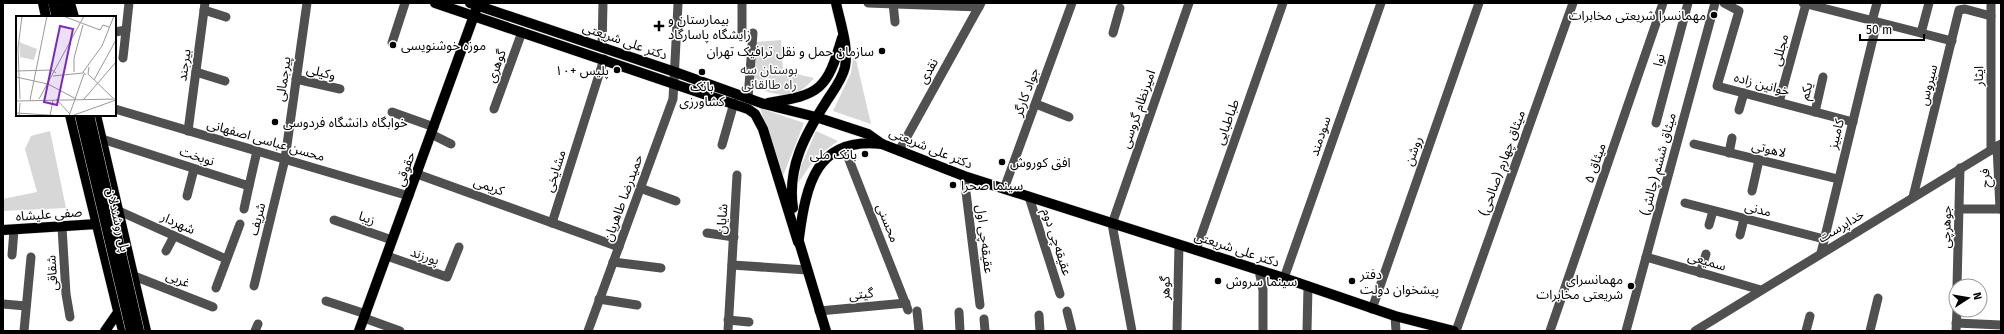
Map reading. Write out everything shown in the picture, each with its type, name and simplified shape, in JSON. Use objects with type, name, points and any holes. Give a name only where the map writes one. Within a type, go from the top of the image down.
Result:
[{"type":"main road","points":[[43,3],[46,16]]},
{"type":"main road","points":[[53,3],[56,16]]},
{"type":"main road","points":[[63,3],[66,16]]},
{"type":"main road","points":[[70,3],[74,16]]},
{"type":"main road","name":"دکتر علی شریعتی","points":[[435,3],[748,109],[760,120],[798,242]]},
{"type":"main road","points":[[826,331],[798,242],[792,200],[792,180],[802,142],[843,73],[846,59],[836,3]]},
{"type":"main road","name":"دکتر علی شریعتی","points":[[475,4],[764,104],[816,117],[868,134],[882,144],[964,176],[1284,278],[1395,316],[1455,331]]},
{"type":"main road","name":"حقوقی","points":[[359,331],[474,16],[475,4]]},
{"type":"main road","points":[[764,104],[795,99],[815,91],[828,78],[834,66],[843,36]]},
{"type":"main road","points":[[70,116],[123,331]]},
{"type":"main road","name":"پل روشندلان","points":[[80,116],[131,331]]},
{"type":"main road","name":"پل روشندلان","points":[[89,116],[139,331]]},
{"type":"main road","points":[[96,116],[146,331]]},
{"type":"main road","points":[[798,242],[805,198],[812,178],[825,159],[834,151],[844,147],[858,144],[882,144]]},
{"type":"main road","points":[[86,178],[91,181],[107,179],[110,173]]},
{"type":"main road","name":"صفی علیشاه","points":[[3,230],[97,224]]},
{"type":"main road","points":[[111,280],[117,285],[123,286],[129,284],[134,277]]},
{"type":"main road","points":[[105,331],[118,310],[136,290]]},
{"type":"street","points":[[124,58],[129,3]]},
{"type":"street","name":"پیرجمالی","points":[[285,159],[307,3]]},
{"type":"street","points":[[392,43],[405,3]]},
{"type":"street","points":[[602,48],[603,3]]},
{"type":"street","points":[[742,3],[742,33]]},
{"type":"street","points":[[868,3],[980,5]]},
{"type":"street","name":"جواد کارگر","points":[[1004,189],[1072,3]]},
{"type":"street","name":"امیرنظام گروسی","points":[[1112,224],[1189,3]]},
{"type":"street","name":"طباطبایی","points":[[1196,250],[1283,3]]},
{"type":"street","name":"سودمند","points":[[1284,278],[1381,3]]},
{"type":"street","name":"روشن","points":[[1372,308],[1479,3]]},
{"type":"street","name":"میثاق چهارم (صالحی)","points":[[1455,331],[1573,3]]},
{"type":"street","name":"میثاق ۵","points":[[1550,331],[1664,3]]},
{"type":"street","name":"نوا","points":[[1656,123],[1688,3]]},
{"type":"street","name":"میثاق ششم (چالش)","points":[[1626,331],[1715,3]]},
{"type":"street","name":"خوانین زاده","points":[[1724,3],[1739,11],[1717,86],[1853,122]]},
{"type":"street","points":[[1805,3],[1830,6],[1875,21],[1952,41]]},
{"type":"street","name":"مجللی","points":[[1779,102],[1805,3]]},
{"type":"street","name":"کامبیز","points":[[1821,253],[1853,122],[1875,21],[1876,3]]},
{"type":"street","points":[[1921,33],[1929,3]]},
{"type":"street","name":"ایثار","points":[[1991,3],[1996,147]]},
{"type":"street","name":"حمیدرضا طاهریان","points":[[588,331],[673,99],[675,84],[674,72],[678,4]]},
{"type":"street","points":[[893,4],[895,22]]},
{"type":"street","name":"نقدی","points":[[899,151],[980,5]]},
{"type":"street","points":[[205,7],[226,17]]},
{"type":"street","name":"بیرجند","points":[[188,131],[205,7]]},
{"type":"street","points":[[1112,33],[1120,8]]},
{"type":"street","name":"سیروس","points":[[1913,197],[1959,10],[1965,9],[1991,16]]},
{"type":"street","points":[[116,32],[126,30]]},
{"type":"street","name":"گوهری","points":[[494,109],[522,32]]},
{"type":"street","points":[[748,98],[753,33]]},
{"type":"street","name":"مشایخی","points":[[552,223],[604,59]]},
{"type":"street","points":[[196,72],[224,81]]},
{"type":"street","name":"یکم","points":[[1815,112],[1824,77]]},
{"type":"street","name":"وکیلی","points":[[296,79],[340,89]]},
{"type":"street","points":[[1739,110],[1744,93]]},
{"type":"street","points":[[722,145],[734,103]]},
{"type":"street","points":[[1036,104],[1069,117]]},
{"type":"street","name":"محسن عباسی اصفهانی","points":[[116,109],[409,196]]},
{"type":"street","points":[[392,112],[432,130],[451,144]]},
{"type":"street","points":[[1728,152],[1732,138]]},
{"type":"street","name":"نوبخت","points":[[102,140],[249,186]]},
{"type":"street","name":"لاهوتی","points":[[1694,144],[1838,179]]},
{"type":"street","name":"محسنی","points":[[844,147],[919,331]]},
{"type":"street","name":"خداپرست","points":[[1695,331],[1996,147]]},
{"type":"street","name":"فرح","points":[[1996,147],[2001,209]]},
{"type":"street","points":[[244,209],[257,151]]},
{"type":"street","name":"شریف","points":[[254,286],[285,159]]},
{"type":"street","points":[[1752,191],[1759,160]]},
{"type":"street","name":"جوهرچی","points":[[1957,278],[1960,168]]},
{"type":"street","points":[[187,196],[194,169]]},
{"type":"street","name":"کریمی","points":[[416,174],[552,223]]},
{"type":"street","name":"شایان","points":[[728,331],[737,175]]},
{"type":"street","name":"عقیقه‌چی اول","points":[[964,176],[980,305]]},
{"type":"street","points":[[640,188],[676,201]]},
{"type":"street","name":"عقیقه‌چی دوم","points":[[1029,197],[1060,294]]},
{"type":"street","name":"مدنی","points":[[1685,203],[1824,239]]},
{"type":"street","points":[[1960,209],[2001,209]]},
{"type":"street","name":"شهردار","points":[[118,211],[226,259]]},
{"type":"street","points":[[1708,225],[1713,211]]},
{"type":"street","points":[[1740,235],[1744,219]]},
{"type":"street","name":"زیبا","points":[[334,220],[392,240]]},
{"type":"street","points":[[552,223],[618,247]]},
{"type":"street","points":[[216,288],[240,224]]},
{"type":"street","points":[[1112,224],[1132,331]]},
{"type":"street","name":"شقاقی","points":[[62,227],[66,294],[70,317]]},
{"type":"street","points":[[12,255],[14,230]]},
{"type":"street","points":[[706,233],[734,237]]},
{"type":"street","points":[[166,251],[174,236]]},
{"type":"street","name":"گوهر","points":[[1177,331],[1179,245]]},
{"type":"street","name":"پورزند","points":[[387,256],[447,277],[459,247]]},
{"type":"street","points":[[1700,273],[1706,254]]},
{"type":"street","points":[[24,331],[31,257]]},
{"type":"street","name":"سمیعی","points":[[1646,257],[1761,290]]},
{"type":"street","points":[[613,262],[661,268]]},
{"type":"street","points":[[732,265],[807,270]]},
{"type":"street","points":[[1259,270],[1264,290],[1263,331]]},
{"type":"street","name":"غربی","points":[[134,277],[213,307]]},
{"type":"street","points":[[1307,331],[1308,286]]},
{"type":"street","points":[[1870,331],[1878,298]]},
{"type":"street","points":[[599,299],[637,305]]},
{"type":"street","points":[[326,301],[400,331]]},
{"type":"street","points":[[3,304],[26,306]]},
{"type":"street","name":"گیتی","points":[[820,312],[910,308]]},
{"type":"street","points":[[1067,311],[1072,331]]},
{"type":"street","points":[[959,312],[960,331]]},
{"type":"street","points":[[1038,315],[1040,331]]},
{"type":"street","points":[[1395,316],[1396,331]]},
{"type":"street","points":[[1806,331],[1810,316]]},
{"type":"street","points":[[984,319],[985,331]]},
{"type":"street","points":[[728,320],[749,322]]},
{"type":"street","points":[[1956,327],[2001,325]]},
{"type":"green space","name":"بوستان سه راه طالقانی","points":[[781,40],[783,71],[814,78],[807,86],[793,94],[786,95],[771,93],[753,87],[756,42]]},
{"type":"green space","points":[[854,51],[871,124],[833,111],[851,73]]},
{"type":"green space","points":[[760,108],[804,123],[783,176]]},
{"type":"green space","points":[[50,131],[66,208],[3,211],[3,199],[37,192],[25,149],[31,136]]},
{"type":"green space","points":[[816,131],[838,141],[816,157],[798,183],[801,166]]},
{"type":"place","name":"مهمانسرا شریعتی مخابرات","points":[[1714,15]]},
{"type":"place","name":"بیمارستان و زایشگاه پاسارگاد","points":[[659,26]]},
{"type":"place","name":"موزه خوشنویسی","points":[[393,45]]},
{"type":"place","name":"سازمان حمل و نقل ترافیک تهران","points":[[882,51]]},
{"type":"place","name":"پلیس +۱۰","points":[[617,70]]},
{"type":"place","name":"بانک کشاورزی","points":[[702,72]]},
{"type":"place","name":"خوابگاه دانشگاه فردوسی","points":[[275,122]]},
{"type":"place","name":"بانک ملی","points":[[865,154]]},
{"type":"place","name":"افق کوروش","points":[[1002,162]]},
{"type":"place","name":"سینما صحرا","points":[[953,185]]},
{"type":"place","name":"سینما سروش","points":[[1218,281]]},
{"type":"place","name":"دفتر پیشخوان دولت","points":[[1352,281]]},
{"type":"place","name":"مهمانسرای شریعتی مخابرات","points":[[1631,286]]}]
